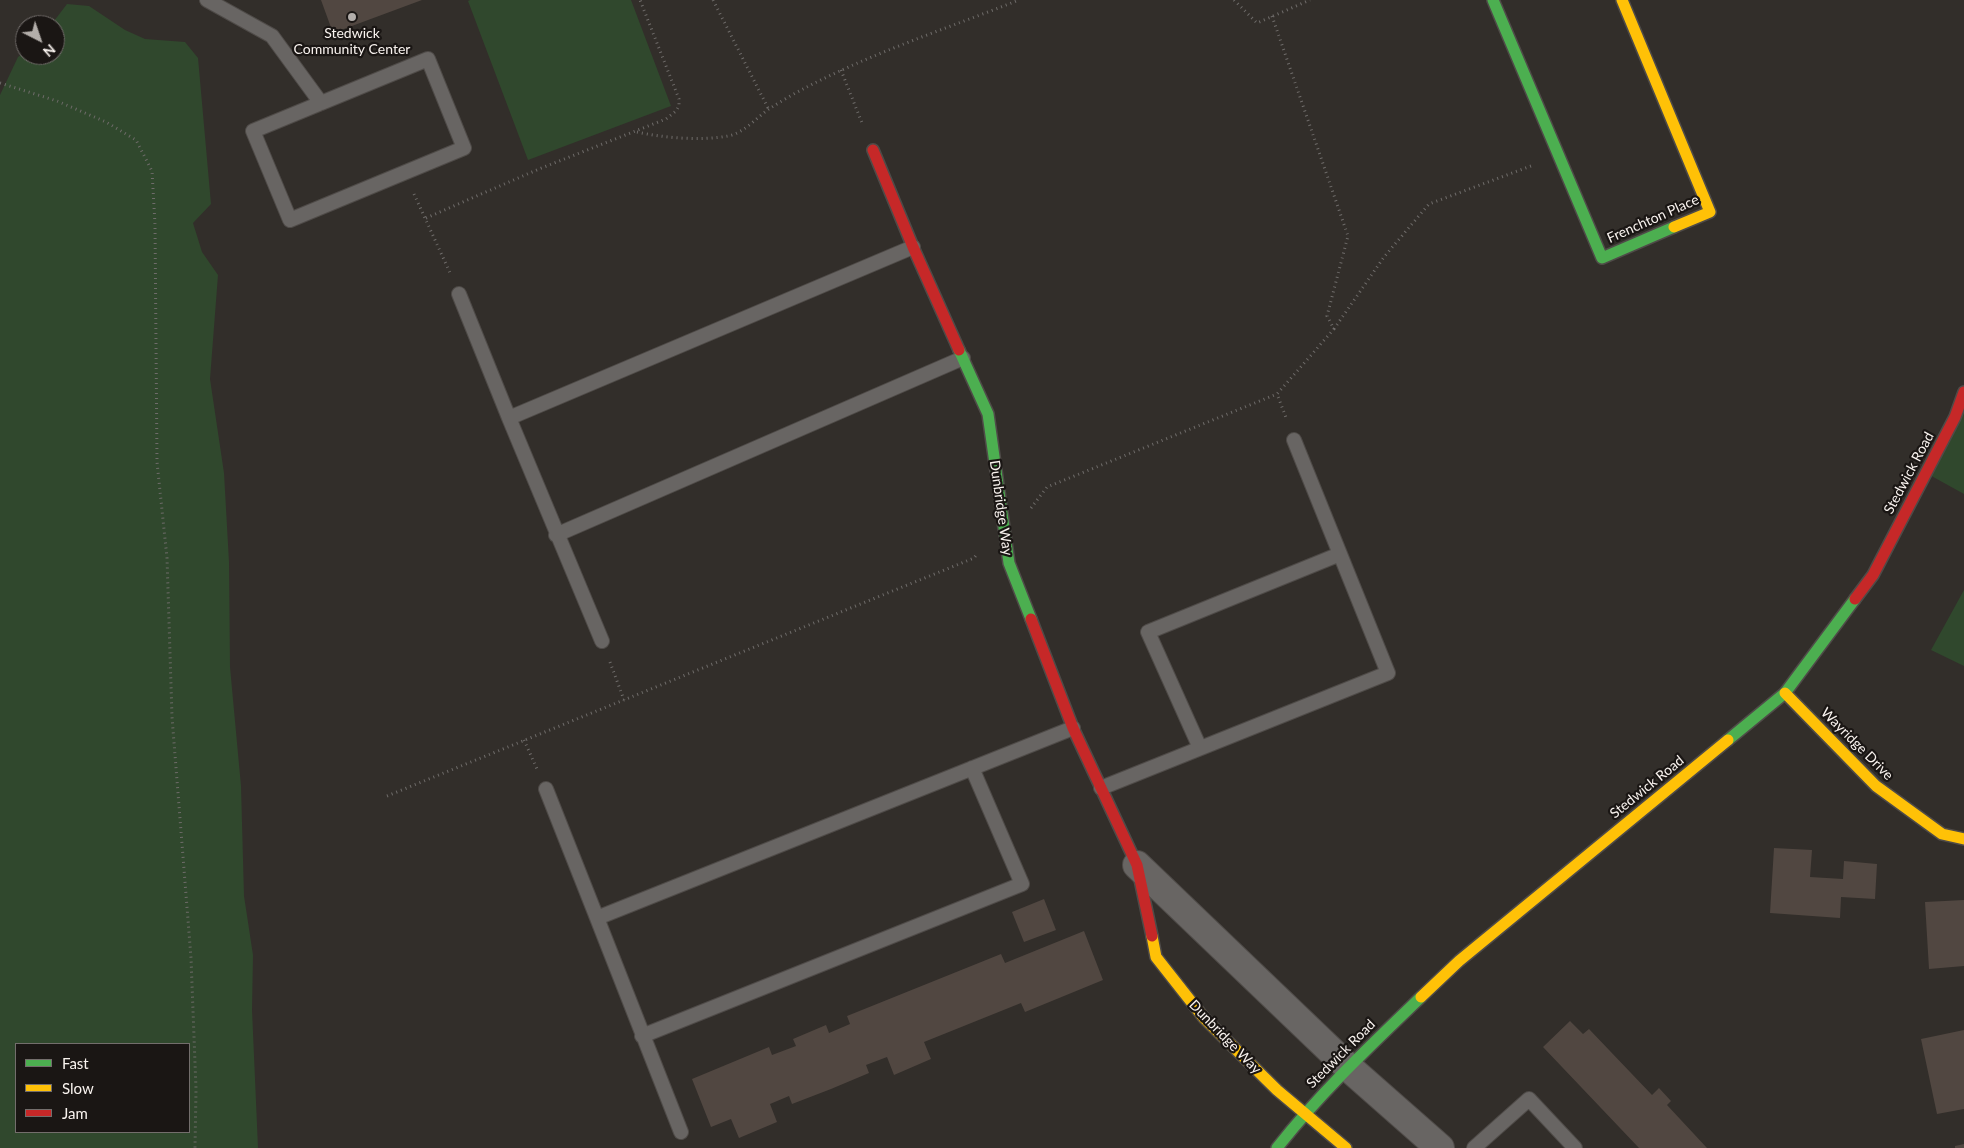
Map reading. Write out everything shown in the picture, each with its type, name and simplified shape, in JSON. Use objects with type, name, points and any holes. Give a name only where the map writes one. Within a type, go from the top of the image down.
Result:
[{"type":"street","name":"Frenchton Place","points":[[1493,0],[1602,258],[1710,212],[1622,0]]},
{"type":"street","name":"Dunbridge Way","points":[[873,150],[913,247],[988,414],[1009,563],[1073,728],[1137,865],[1156,957],[1204,1018],[1277,1090],[1346,1148]]},
{"type":"street","name":"Stedwick Road","points":[[1276,1148],[1305,1112],[1348,1067],[1459,961],[1785,693],[1873,575],[1955,417],[1964,392]]},
{"type":"street","name":"Wayridge Drive","points":[[1785,693],[1876,786],[1942,834],[1964,839]]},
{"type":"street","name":"Dunbridge Way","points":[[1137,865],[1348,1067],[1440,1148]]},
{"type":"lane","points":[[207,0],[272,36],[321,103]]},
{"type":"lane","points":[[428,59],[464,148],[290,220],[253,131],[321,103],[428,59]]},
{"type":"lane","points":[[509,418],[913,247]]},
{"type":"lane","points":[[459,294],[556,535],[602,641]]},
{"type":"lane","points":[[556,535],[963,358]]},
{"type":"lane","points":[[1101,788],[1388,672],[1294,440]]},
{"type":"lane","points":[[1200,748],[1148,632],[1340,554]]},
{"type":"lane","points":[[597,918],[1073,728]]},
{"type":"lane","points":[[642,1036],[1022,884],[972,768]]},
{"type":"lane","points":[[546,789],[681,1132]]},
{"type":"lane","points":[[1474,1148],[1529,1099],[1575,1148]]},
{"type":"path","points":[[459,294],[426,218],[540,169],[637,132],[666,119],[676,112],[679,106],[679,99],[640,0]]},
{"type":"path","points":[[713,0],[769,110]]},
{"type":"path","points":[[637,132],[657,136],[729,136],[740,131],[803,89],[841,70],[1019,0]]},
{"type":"path","points":[[1234,0],[1257,23],[1310,0]]},
{"type":"path","points":[[1272,16],[1348,236],[1327,316],[1334,330]]},
{"type":"path","points":[[841,70],[873,150]]},
{"type":"path","points":[[0,83],[57,101],[106,122],[136,140],[152,171],[155,224],[157,462],[168,558],[172,717],[191,958],[196,1089],[196,1148]]},
{"type":"path","points":[[387,796],[974,558],[1003,521],[1026,513],[1047,487],[1277,394],[1334,330],[1384,257],[1430,204],[1559,155]]},
{"type":"path","points":[[1277,394],[1294,440]]},
{"type":"path","points":[[602,641],[624,700]]},
{"type":"path","points":[[524,740],[546,789]]},
{"type":"green space","points":[[631,0],[671,106],[528,160],[468,1]]},
{"type":"green space","points":[[67,4],[89,6],[125,30],[145,39],[185,42],[198,58],[211,204],[193,223],[202,252],[218,275],[210,379],[224,473],[229,562],[230,667],[241,786],[244,896],[253,955],[252,1010],[258,1148],[0,1148],[0,95],[15,63],[15,65],[65,65],[65,15],[59,15]]},
{"type":"green space","points":[[1964,391],[1964,494],[1926,473]]},
{"type":"green space","points":[[1964,590],[1964,666],[1931,650]]},
{"type":"building","name":"Stedwick Community Center","points":[[321,0],[422,0],[333,33]]},
{"type":"building","points":[[1774,848],[1812,850],[1810,877],[1843,879],[1844,861],[1877,864],[1875,899],[1841,897],[1840,918],[1770,913]]},
{"type":"building","points":[[1044,899],[1056,930],[1024,942],[1012,912]]},
{"type":"building","points":[[1964,900],[1964,966],[1929,969],[1925,902]]},
{"type":"building","points":[[1084,931],[1103,980],[1025,1012],[1021,1003],[924,1042],[931,1059],[894,1075],[887,1057],[866,1065],[869,1073],[831,1089],[792,1104],[789,1096],[770,1104],[777,1122],[739,1138],[731,1119],[711,1127],[692,1079],[769,1047],[772,1055],[796,1046],[793,1039],[826,1025],[829,1033],[850,1024],[847,1016],[1001,954],[1005,963]]},
{"type":"building","points":[[1570,1021],[1583,1034],[1589,1029],[1652,1095],[1659,1088],[1671,1101],[1667,1105],[1707,1148],[1639,1148],[1543,1047]]},
{"type":"building","points":[[1964,1030],[1964,1109],[1937,1114],[1921,1039]]},
{"type":"building","points":[[1964,1144],[1964,1148],[1955,1148],[1955,1146]]},
{"type":"traffic: fast","points":[[1493,0],[1602,258],[1674,227]]},
{"type":"traffic: fast","points":[[959,350],[988,414],[1009,563],[1031,619]]},
{"type":"traffic: fast","points":[[1728,740],[1785,693],[1855,599]]},
{"type":"traffic: fast","points":[[1277,1148],[1328,1089],[1421,997]]},
{"type":"traffic: slow","points":[[1622,0],[1710,212],[1674,227]]},
{"type":"traffic: slow","points":[[1785,693],[1876,786],[1942,834],[1964,839]]},
{"type":"traffic: slow","points":[[1421,997],[1459,961],[1728,740]]},
{"type":"traffic: slow","points":[[1152,936],[1156,957],[1204,1018],[1277,1090],[1346,1148]]},
{"type":"traffic: jam","points":[[873,150],[913,247],[959,350]]},
{"type":"traffic: jam","points":[[1855,599],[1873,575],[1955,417],[1964,392]]},
{"type":"traffic: jam","points":[[1031,619],[1073,728],[1137,865],[1152,936]]},
{"type":"place","name":"Stedwick Community Center","points":[[352,17]]}]
